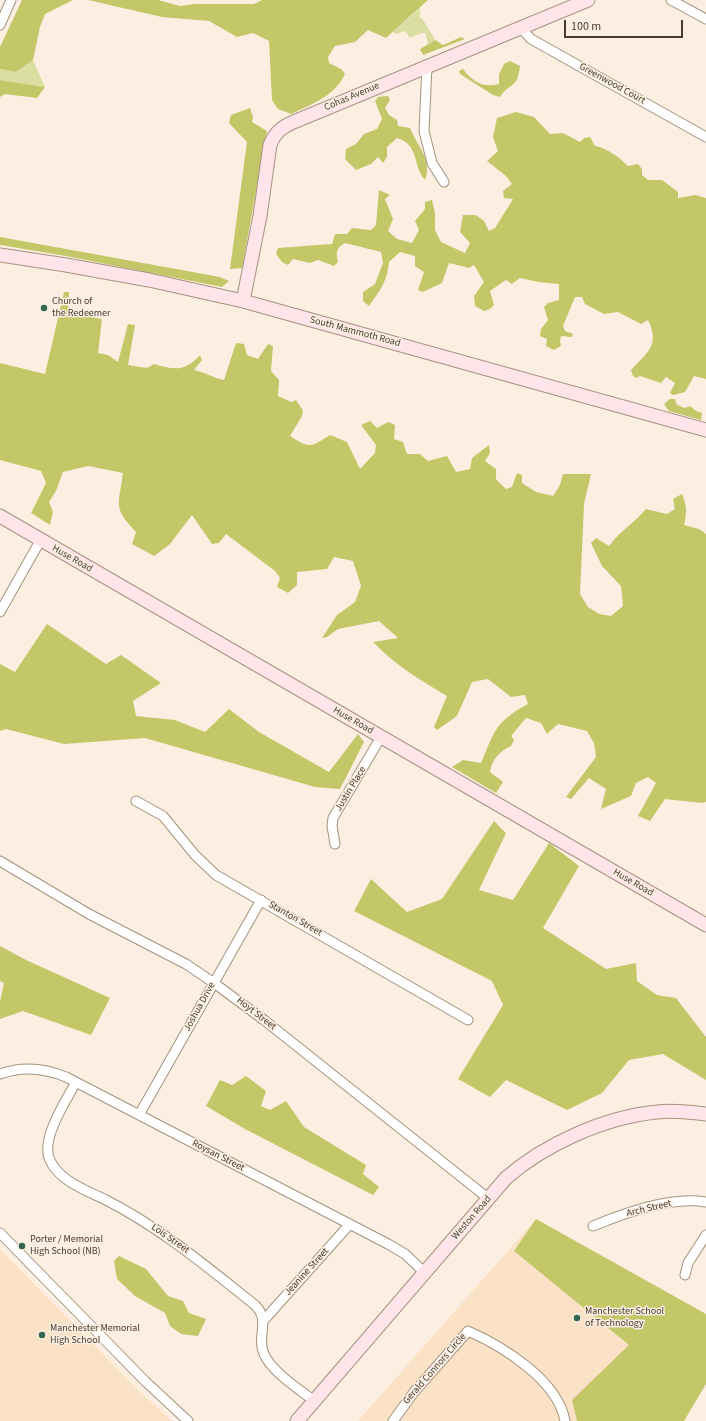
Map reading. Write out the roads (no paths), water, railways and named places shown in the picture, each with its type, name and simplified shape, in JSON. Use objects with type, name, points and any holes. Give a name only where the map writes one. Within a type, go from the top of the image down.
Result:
[{"type":"street","points":[[0,25],[11,0]]},
{"type":"street","name":"Cohas Avenue","points":[[242,301],[260,216],[270,145],[274,136],[280,129],[588,0]]},
{"type":"street","points":[[671,0],[706,19]]},
{"type":"street","name":"Greenwood Court","points":[[521,28],[531,39],[706,137]]},
{"type":"street","points":[[428,66],[424,131],[432,163],[444,182]]},
{"type":"street","name":"South Mammoth Road","points":[[0,255],[149,280],[242,301],[706,430]]},
{"type":"street","name":"Huse Road","points":[[0,516],[40,541],[706,925]]},
{"type":"street","points":[[0,612],[40,541]]},
{"type":"street","name":"Justin Place","points":[[335,844],[332,826],[333,818],[381,737]]},
{"type":"street","name":"Stanton Street","points":[[136,801],[163,816],[209,870],[227,882],[261,900],[468,1020]]},
{"type":"street","name":"Hoyt Street","points":[[0,861],[89,914],[186,964],[214,983],[264,1020],[489,1199]]},
{"type":"street","name":"Joshua Drive","points":[[139,1115],[261,900]]},
{"type":"street","name":"Roysan Street","points":[[0,1074],[11,1070],[30,1068],[48,1071],[76,1082],[397,1249],[415,1262],[425,1273]]},
{"type":"street","name":"Lois Street","points":[[76,1082],[49,1138],[49,1157],[56,1169],[74,1184],[133,1214],[179,1244],[259,1309],[264,1320]]},
{"type":"street","name":"Weston Road","points":[[297,1421],[506,1178],[537,1154],[604,1124],[630,1116],[658,1112],[706,1114]]},
{"type":"street","name":"Arch Street","points":[[593,1226],[615,1217],[657,1205],[696,1201],[706,1202]]},
{"type":"street","name":"Jeanine Street","points":[[264,1320],[350,1224]]},
{"type":"street","points":[[0,1233],[145,1381],[188,1421]]},
{"type":"street","points":[[685,1275],[688,1263],[706,1235]]},
{"type":"street","points":[[264,1320],[261,1336],[262,1345],[267,1360],[314,1401]]},
{"type":"street","name":"Gerald Connors Circle","points":[[393,1421],[414,1392],[468,1331],[502,1348],[524,1364],[548,1388],[562,1409],[565,1421]]},
{"type":"place","name":"Church of the Redeemer","points":[[44,308]]},
{"type":"place","name":"Porter / Memorial High School (NB)","points":[[22,1246]]},
{"type":"place","name":"Manchester School of Technology","points":[[577,1318]]},
{"type":"place","name":"Manchester Memorial High School","points":[[42,1335]]}]
